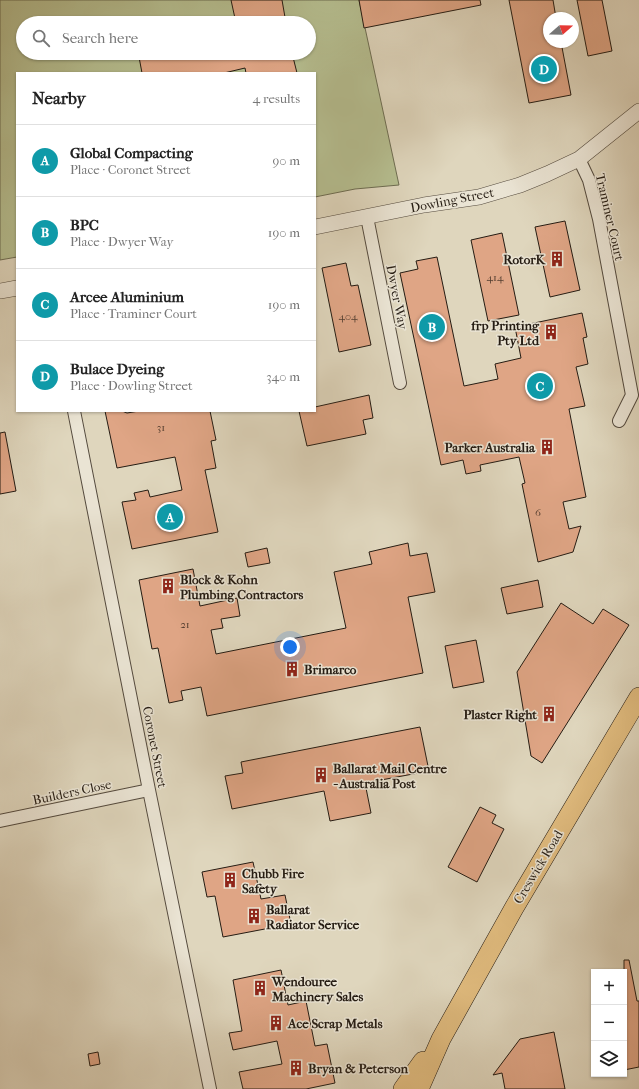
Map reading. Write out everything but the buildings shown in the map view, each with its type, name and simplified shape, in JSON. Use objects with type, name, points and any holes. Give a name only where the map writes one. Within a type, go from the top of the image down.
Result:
[{"type":"highway","name":"Creswick Road","points":[[419,1089],[441,1039],[514,908],[639,697]]},
{"type":"highway","name":"Creswick Road","points":[[403,1089],[441,1039]]},
{"type":"street","name":"Dowling Street","points":[[316,227],[424,205],[479,197],[520,185],[579,159],[639,111]]},
{"type":"street","name":"Traminer Court","points":[[579,159],[589,180],[598,213],[632,395],[619,421]]},
{"type":"street","name":"Dwyer Way","points":[[367,217],[400,383]]},
{"type":"street","points":[[0,291],[16,288]]},
{"type":"street","name":"Coronet Street","points":[[74,412],[210,1089]]},
{"type":"street","name":"Builders Close","points":[[0,821],[149,790]]},
{"type":"green space","points":[[0,0],[359,0],[399,185],[355,189],[316,197],[316,72],[16,72],[16,257],[0,260]]},
{"type":"place","name":"Bulace Dyeing","points":[[544,69]]},
{"type":"place","name":"RotorK","points":[[557,259]]},
{"type":"place","name":"BPC","points":[[432,327]]},
{"type":"place","name":"frp Printing Pty Ltd","points":[[551,332]]},
{"type":"place","name":"Arcee Aluminium","points":[[540,386]]},
{"type":"place","name":"Parker Australia","points":[[547,447]]},
{"type":"place","name":"Global Compacting","points":[[170,517]]},
{"type":"place","name":"Block & Kohn Plumbing Contractors","points":[[168,586]]},
{"type":"place","name":"Brimarco","points":[[292,669]]},
{"type":"place","name":"Plaster Right","points":[[549,714]]},
{"type":"place","name":"Ballarat Mail Centre - Australia Post","points":[[321,775]]},
{"type":"place","name":"Chubb Fire Safety","points":[[230,880]]},
{"type":"place","name":"Ballarat Radiator Service","points":[[254,916]]},
{"type":"place","name":"Wendouree Machinery Sales","points":[[260,988]]},
{"type":"place","name":"Ace Scrap Metals","points":[[276,1023]]},
{"type":"place","name":"Bryan & Peterson","points":[[296,1068]]}]
